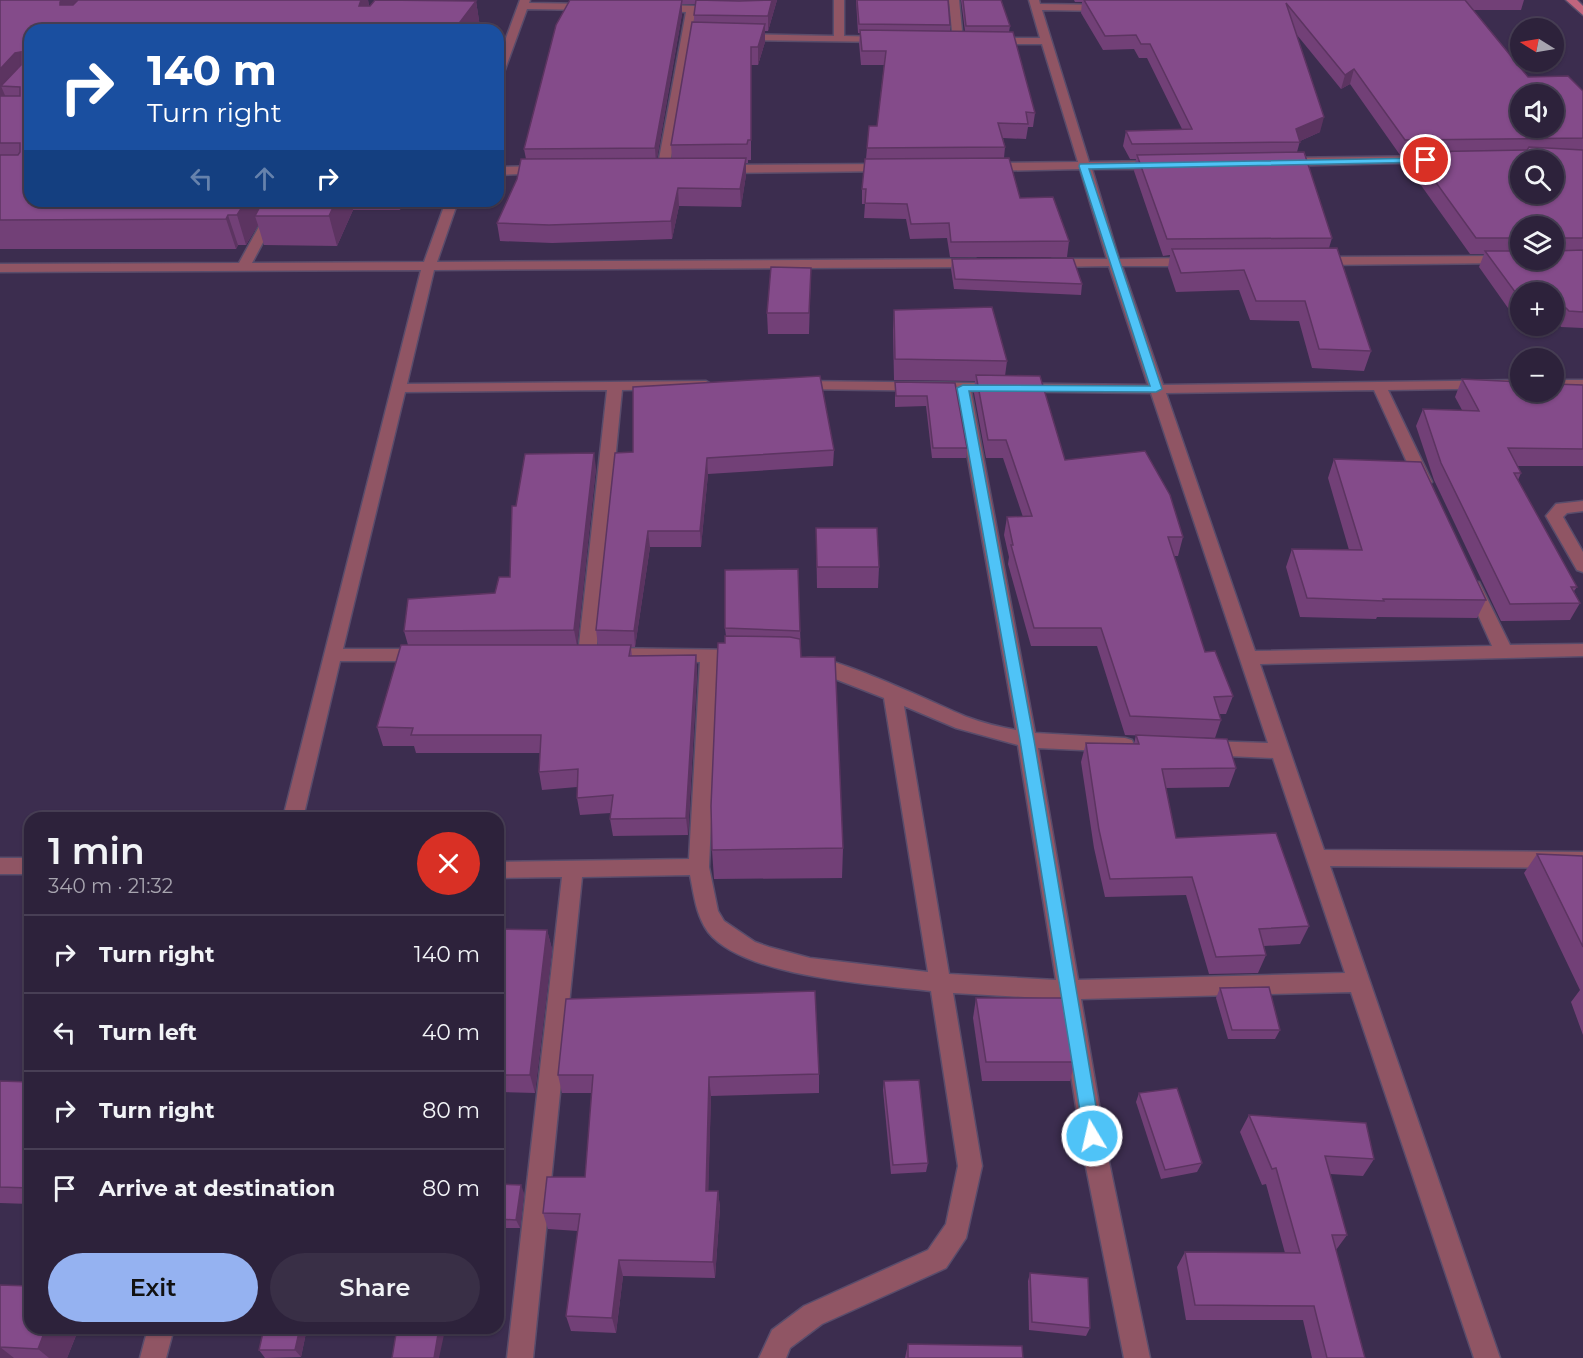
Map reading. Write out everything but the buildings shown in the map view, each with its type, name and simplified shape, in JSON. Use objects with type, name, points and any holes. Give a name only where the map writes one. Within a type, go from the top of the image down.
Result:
[{"type":"street","points":[[643,8],[739,10],[746,8],[747,0]]},
{"type":"street","points":[[839,0],[839,39]]},
{"type":"street","points":[[954,0],[969,41]]},
{"type":"street","points":[[1571,0],[1582,10]]},
{"type":"street","points":[[504,58],[524,3],[607,8]]},
{"type":"street","points":[[1118,8],[1035,3],[1114,262],[1156,389],[1487,1358]]},
{"type":"street","points":[[662,170],[691,9]]},
{"type":"street","points":[[686,35],[722,36]]},
{"type":"street","points":[[734,37],[898,40]]},
{"type":"street","points":[[946,41],[1046,41]]},
{"type":"street","points":[[1269,162],[1443,160]]},
{"type":"street","points":[[979,167],[1176,164]]},
{"type":"street","points":[[711,169],[897,168]]},
{"type":"street","points":[[504,171],[558,170]]},
{"type":"street","points":[[244,266],[276,207]]},
{"type":"street","points":[[295,812],[429,266],[450,207]]},
{"type":"street","points":[[1302,261],[1510,260]]},
{"type":"street","points":[[1043,263],[1208,262]]},
{"type":"street","points":[[0,268],[984,263]]},
{"type":"street","points":[[779,385],[1156,389],[1510,384]]},
{"type":"street","points":[[1564,384],[1583,384]]},
{"type":"street","points":[[587,654],[615,385]]},
{"type":"street","points":[[399,388],[720,385]]},
{"type":"street","points":[[1379,386],[1429,492]]},
{"type":"street","points":[[963,388],[1027,740],[1096,1157],[1137,1358]]},
{"type":"street","points":[[1583,507],[1562,508],[1554,516],[1583,566]]},
{"type":"street","points":[[1464,567],[1504,652]]},
{"type":"street","points":[[1248,658],[1583,650]]},
{"type":"street","points":[[334,655],[438,654]]},
{"type":"street","points":[[564,654],[758,657]]},
{"type":"street","points":[[709,656],[699,867],[708,913],[717,927],[747,948],[765,956],[810,967],[939,983],[1070,990],[1359,982]]},
{"type":"street","points":[[799,661],[819,664],[963,723],[1027,740],[1143,745]]},
{"type":"street","points":[[772,1358],[781,1339],[813,1315],[937,1259],[957,1230],[970,1166],[893,694]]},
{"type":"street","points":[[1189,747],[1281,751]]},
{"type":"street","points":[[1316,858],[1583,860]]},
{"type":"street","points":[[0,866],[24,866]]},
{"type":"street","points":[[504,870],[699,867]]},
{"type":"street","points":[[520,1358],[573,869]]},
{"type":"street","points":[[153,1358],[159,1334]]},
{"type":"route","points":[[1092,1136],[1070,990],[1027,740],[963,388],[1156,389],[1084,166],[1426,160]]}]
